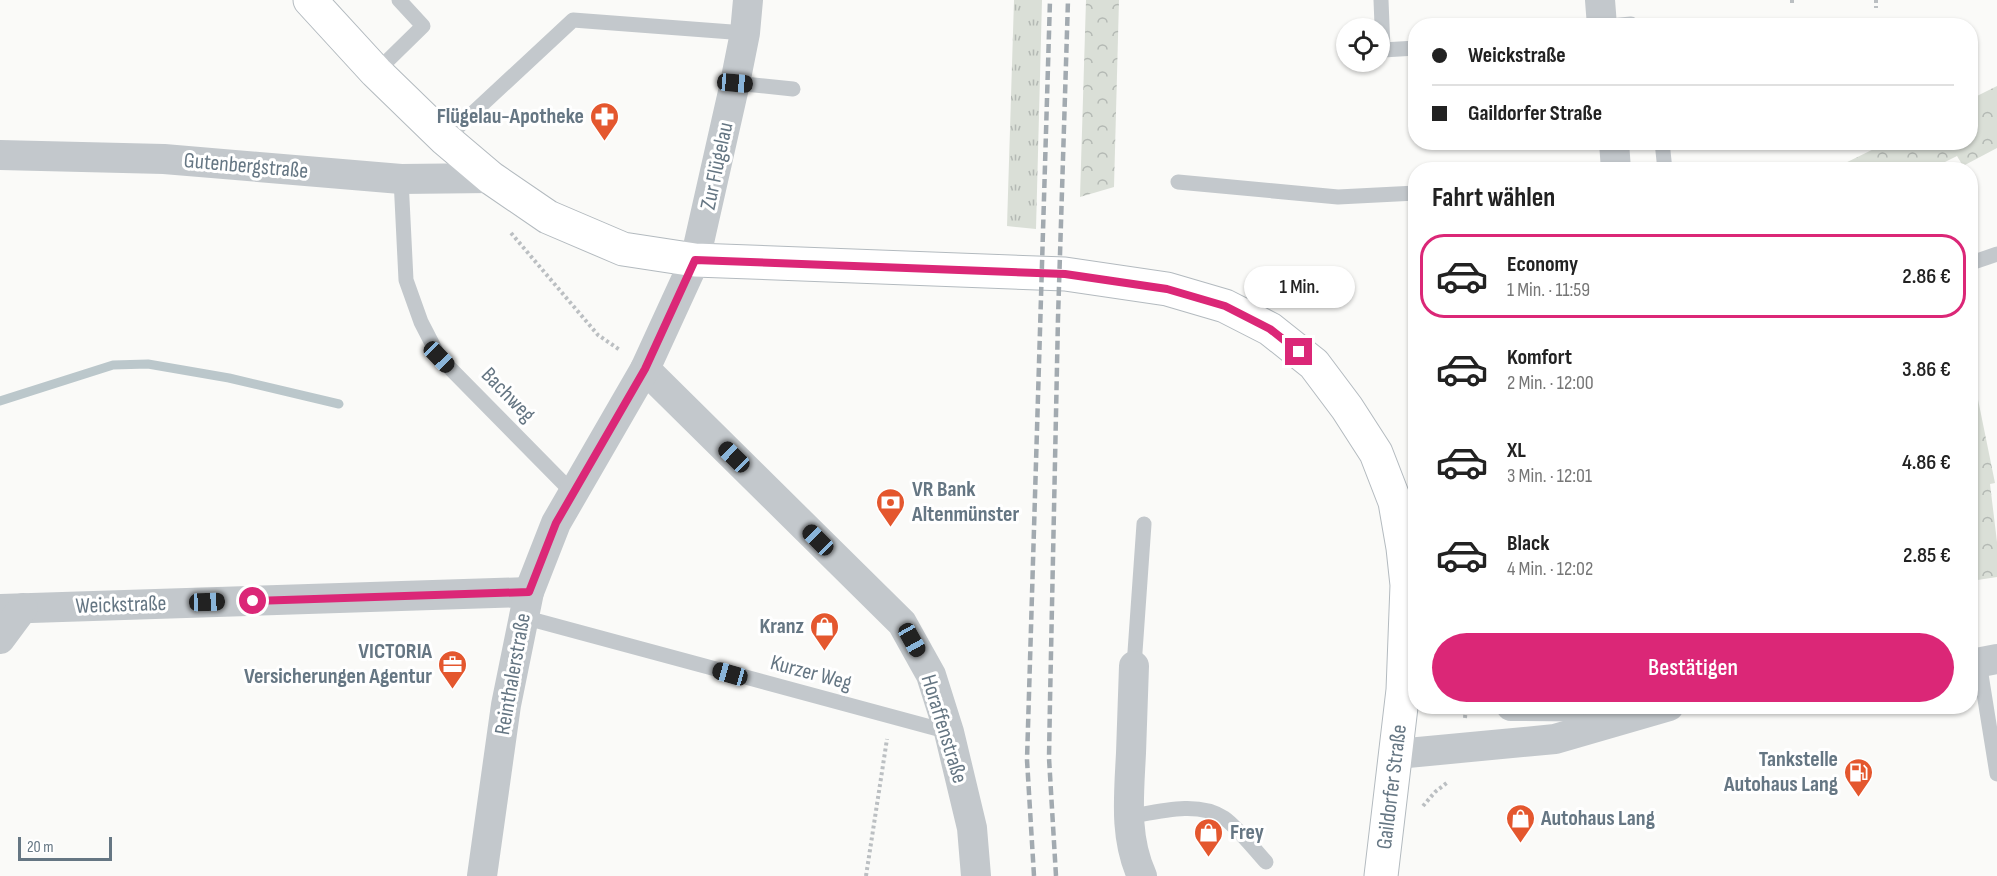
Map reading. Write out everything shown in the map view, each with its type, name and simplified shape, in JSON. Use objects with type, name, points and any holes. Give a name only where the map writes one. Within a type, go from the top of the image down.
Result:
[{"type":"main road","name":"Gaildorfer Straße","points":[[310,0],[376,72],[445,139],[491,178],[548,217],[623,249],[695,260],[1065,274],[1167,289],[1225,306],[1270,329],[1314,364],[1347,408],[1376,453],[1395,502],[1403,548],[1408,620]]},
{"type":"main road","name":"Gaildorfer Straße","points":[[1382,876],[1397,754],[1408,701]]},
{"type":"street","name":"Zur Flügelau","points":[[695,260],[735,83],[745,33],[748,0]]},
{"type":"street","points":[[1600,0],[1601,18]]},
{"type":"street","name":"Gutenbergstraße","points":[[0,155],[164,159],[401,179],[491,178]]},
{"type":"street","name":"Reinthalerstraße","points":[[482,876],[506,705],[526,604],[556,523],[645,369],[695,260]]},
{"type":"street","name":"Horaffenstraße","points":[[645,369],[902,622],[931,675],[949,732],[972,828],[976,876]]},
{"type":"street","name":"Weickstraße","points":[[11,609],[526,604]]},
{"type":"street","points":[[0,639],[11,609]]},
{"type":"street","points":[[1134,666],[1128,817],[1131,843],[1136,864],[1142,876]]},
{"type":"street","points":[[1397,754],[1555,739],[1641,714]]},
{"type":"lane","points":[[376,72],[423,26],[399,0]]},
{"type":"lane","points":[[1381,0],[1383,50],[1408,48]]},
{"type":"lane","points":[[445,139],[573,20],[745,33]]},
{"type":"lane","points":[[735,83],[794,89]]},
{"type":"lane","name":"Bachweg","points":[[401,179],[406,280],[421,322],[439,357],[573,494]]},
{"type":"lane","points":[[1178,182],[1338,197],[1408,193]]},
{"type":"lane","points":[[1978,261],[1997,254]]},
{"type":"lane","points":[[1134,666],[1144,524]]},
{"type":"lane","name":"Kurzer Weg","points":[[526,604],[891,718],[949,732]]},
{"type":"lane","points":[[1982,662],[1997,774]]},
{"type":"lane","points":[[1128,817],[1178,809],[1202,810],[1224,818],[1266,862]]},
{"type":"path","points":[[1876,0],[1876,8]]},
{"type":"path","points":[[508,230],[598,335],[645,369]]},
{"type":"path","points":[[866,876],[891,718]]},
{"type":"green space","points":[[1014,0],[1042,0],[1036,229],[1007,226]]},
{"type":"green space","points":[[1086,0],[1119,0],[1114,187],[1080,197]]},
{"type":"green space","points":[[1997,86],[1997,148],[1971,162],[1961,162],[1957,156],[1945,162],[1847,162],[1872,150],[1978,150],[1978,96]]},
{"type":"green space","points":[[1978,399],[1995,483],[1990,484],[1997,542],[1997,577],[1978,580]]},
{"type":"waterway","points":[[0,401],[113,365],[148,364],[229,378],[339,404]]},
{"type":"railway","points":[[1034,876],[1027,760],[1050,0]]},
{"type":"railway","points":[[1056,876],[1049,758],[1058,318],[1068,0]]},
{"type":"place","name":"Flügelau-Apotheke","points":[[605,142]]},
{"type":"place","name":"VR Bank Altenmünster","points":[[891,528]]},
{"type":"place","name":"Kranz","points":[[825,652]]},
{"type":"place","name":"VICTORIA Versicherungen Agentur","points":[[453,690]]},
{"type":"place","name":"Tankstelle Autohaus Lang","points":[[1859,798]]},
{"type":"place","name":"Autohaus Lang","points":[[1520,844]]},
{"type":"place","name":"Frey","points":[[1209,858]]},
{"type":"route","points":[[253,601],[529,592],[556,523],[645,369],[695,260],[1065,274],[1167,289],[1225,306],[1270,329],[1299,352]]}]
